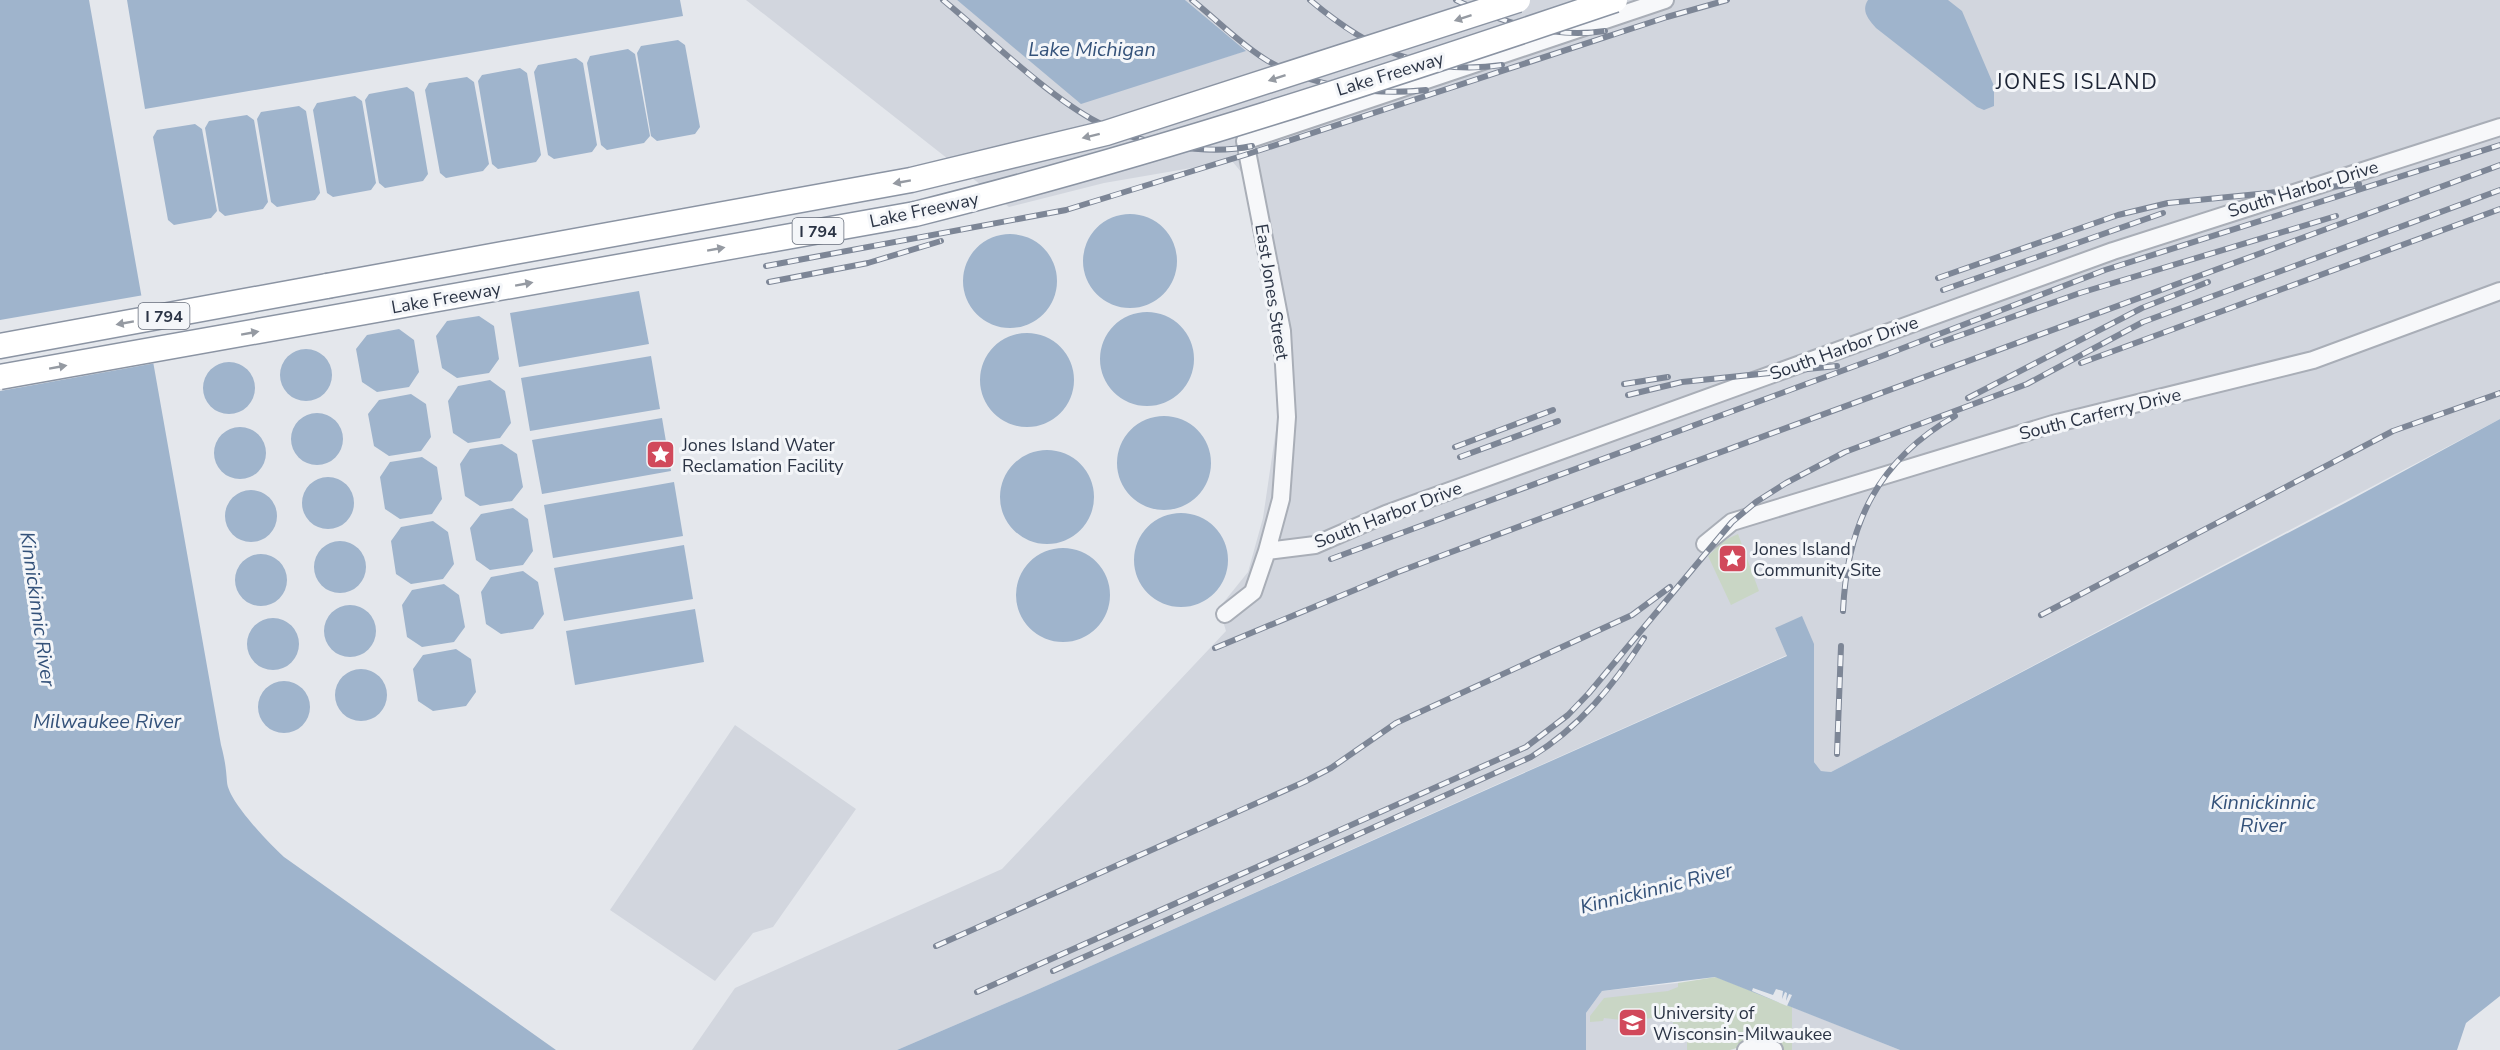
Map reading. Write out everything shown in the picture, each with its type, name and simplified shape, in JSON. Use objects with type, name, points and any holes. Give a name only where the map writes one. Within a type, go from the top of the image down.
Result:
[{"type":"highway","name":"Lake Freeway","points":[[0,346],[910,180],[1106,133],[1518,0]]},
{"type":"highway","name":"Lake Freeway","points":[[0,377],[915,214],[1054,179],[1615,0]]},
{"type":"street","name":"East Jones Street","points":[[1267,551],[1281,499],[1287,417],[1282,331],[1245,141],[1665,0]]},
{"type":"street","name":"South Harbor Drive","points":[[1267,551],[1315,545],[1386,514],[2113,251],[2500,127]]},
{"type":"street","name":"South Carferry Drive","points":[[1705,544],[1732,522],[2053,424],[2313,360],[2500,291]]},
{"type":"street","points":[[1225,614],[1253,592],[1267,551]]},
{"type":"street","points":[[1746,1050],[1758,1044],[1774,1050]]},
{"type":"shaded area","points":[[746,0],[957,0],[1081,103],[1245,51],[1185,0],[2500,0],[2500,419],[1831,772],[1821,771],[1814,762],[1814,644],[1775,628],[1787,655],[1039,989],[897,1050],[692,1050],[735,988],[1002,869],[1226,631],[1219,608],[1248,572],[1263,518],[1279,409],[1278,369],[1242,173],[1232,161],[1104,183],[1009,207]]},
{"type":"shaded area","points":[[735,725],[856,809],[773,927],[753,933],[715,981],[610,910]]},
{"type":"shaded area","name":"University of Wisconsin-Milwaukee","points":[[1678,983],[1678,1034],[1690,1034],[1691,1048],[1736,1050],[1586,1050],[1586,1013],[1602,991]]},
{"type":"shaded area","points":[[1792,1007],[1900,1050],[1792,1050]]},
{"type":"green space","points":[[1738,534],[1759,591],[1731,605],[1708,556],[1725,540]]},
{"type":"green space","points":[[1716,977],[1792,1007],[1792,1050],[1782,1050],[1773,1041],[1760,1036],[1730,1050],[1687,1050],[1687,1039],[1690,1039],[1690,1034],[1678,1034],[1674,1039],[1673,1022],[1660,1021],[1659,1017],[1630,1021],[1604,1018],[1603,1021],[1590,1022],[1590,1016],[1604,998],[1668,991],[1678,987],[1678,983]]},
{"type":"water","name":"Milwaukee River","points":[[0,0],[89,0],[227,782],[234,800],[284,857],[556,1050],[0,1050]]},
{"type":"water","points":[[127,0],[680,0],[683,16],[145,109]]},
{"type":"water","name":"Lake Michigan","points":[[957,0],[1185,0],[1246,51],[1081,104]]},
{"type":"water","points":[[1868,0],[1948,0],[1962,11],[1994,86],[1994,106],[1984,110],[1977,107],[1876,28],[1865,11]]},
{"type":"water","points":[[678,40],[685,45],[700,127],[695,134],[657,141],[651,136],[637,53],[641,46]]},
{"type":"water","points":[[628,49],[635,54],[650,136],[644,143],[607,150],[601,145],[587,63],[590,56]]},
{"type":"water","points":[[576,58],[583,63],[597,145],[592,152],[554,159],[548,155],[534,72],[538,65]]},
{"type":"water","points":[[520,68],[527,73],[541,155],[536,162],[498,169],[492,164],[478,81],[482,75]]},
{"type":"water","points":[[467,77],[474,82],[489,164],[483,171],[446,178],[440,173],[425,90],[429,83]]},
{"type":"water","points":[[407,87],[414,92],[428,174],[423,181],[385,188],[379,183],[365,100],[369,94]]},
{"type":"water","points":[[355,96],[362,101],[376,183],[371,190],[333,197],[327,193],[313,110],[317,103]]},
{"type":"water","points":[[299,106],[306,111],[320,193],[315,200],[277,207],[271,202],[257,119],[261,112]]},
{"type":"water","points":[[247,115],[254,120],[268,202],[263,209],[225,216],[219,211],[205,128],[209,121]]},
{"type":"water","points":[[195,124],[202,129],[217,211],[211,218],[174,225],[168,220],[153,137],[157,130]]},
{"type":"water","points":[[1130,214],[1148,218],[1163,228],[1173,243],[1177,261],[1173,279],[1163,294],[1148,304],[1130,308],[1112,304],[1097,294],[1087,279],[1083,261],[1087,243],[1097,228],[1112,218]]},
{"type":"water","points":[[1010,234],[1028,238],[1043,248],[1053,263],[1057,281],[1053,299],[1043,314],[1028,324],[1010,328],[992,324],[977,314],[967,299],[963,281],[967,263],[977,248],[992,238]]},
{"type":"water","points":[[639,291],[649,344],[519,367],[510,313]]},
{"type":"water","points":[[1147,312],[1165,316],[1180,326],[1190,341],[1194,359],[1190,377],[1180,392],[1165,402],[1147,406],[1129,402],[1114,392],[1104,377],[1100,359],[1104,341],[1114,326],[1129,316]]},
{"type":"water","points":[[479,316],[494,326],[499,359],[489,373],[457,378],[442,368],[436,336],[447,321]]},
{"type":"water","points":[[399,329],[414,340],[419,372],[409,387],[377,392],[362,382],[356,349],[367,335]]},
{"type":"water","points":[[1027,333],[1045,337],[1060,347],[1070,362],[1074,380],[1070,398],[1060,413],[1045,423],[1027,427],[1009,423],[994,413],[984,398],[980,380],[984,362],[994,347],[1009,337]]},
{"type":"water","points":[[301,349],[311,349],[325,356],[332,375],[325,394],[311,401],[301,401],[291,397],[284,390],[280,380],[280,370],[284,360],[291,353]]},
{"type":"water","points":[[651,356],[660,409],[530,431],[521,378]]},
{"type":"water","points":[[224,362],[234,362],[248,369],[255,388],[248,407],[234,414],[224,414],[214,410],[207,403],[203,393],[203,383],[207,373],[214,366]]},
{"type":"water","points":[[490,380],[505,391],[511,423],[500,438],[468,443],[453,433],[448,401],[458,386]]},
{"type":"water","points":[[411,394],[426,404],[431,437],[421,451],[389,456],[374,446],[368,414],[379,400]]},
{"type":"water","points":[[312,413],[322,413],[336,420],[343,439],[336,458],[322,465],[312,465],[302,461],[295,454],[291,444],[291,434],[295,424],[302,417]]},
{"type":"water","points":[[1164,416],[1182,420],[1197,430],[1207,445],[1211,463],[1207,481],[1197,496],[1182,506],[1164,510],[1146,506],[1131,496],[1121,481],[1117,463],[1121,445],[1131,430],[1146,420]]},
{"type":"water","points":[[662,418],[671,471],[542,494],[532,440]]},
{"type":"water","name":"Kinnickinnic River","points":[[2500,419],[2500,996],[2466,1023],[2457,1050],[1900,1050],[1715,977],[1602,991],[1586,1013],[1586,1050],[897,1050],[1787,656],[1775,628],[1802,616],[1814,644],[1814,762],[1821,771],[1831,772],[2345,503]]},
{"type":"water","points":[[235,427],[245,427],[259,434],[266,453],[259,472],[245,479],[235,479],[225,475],[218,468],[214,458],[214,448],[218,438],[225,431]]},
{"type":"water","points":[[502,444],[517,454],[523,487],[512,501],[480,506],[465,496],[460,464],[470,449]]},
{"type":"water","points":[[1047,450],[1065,454],[1080,464],[1090,479],[1094,497],[1090,515],[1080,530],[1065,540],[1047,544],[1029,540],[1014,530],[1004,515],[1000,497],[1004,479],[1014,464],[1029,454]]},
{"type":"water","points":[[422,457],[437,467],[442,499],[432,514],[400,519],[385,509],[380,477],[390,462]]},
{"type":"water","points":[[323,477],[333,477],[347,484],[354,503],[347,522],[333,529],[323,529],[313,525],[306,518],[302,508],[302,498],[306,488],[313,481]]},
{"type":"water","points":[[674,482],[683,536],[553,558],[544,505]]},
{"type":"water","points":[[246,490],[256,490],[270,497],[277,516],[270,535],[256,542],[246,542],[236,538],[229,531],[225,521],[225,511],[229,501],[236,494]]},
{"type":"water","points":[[513,508],[528,519],[533,551],[523,565],[490,570],[476,560],[470,528],[481,514]]},
{"type":"water","points":[[1181,513],[1199,517],[1214,527],[1224,542],[1228,560],[1224,578],[1214,593],[1199,603],[1181,607],[1163,603],[1148,593],[1138,578],[1134,560],[1138,542],[1148,527],[1163,517]]},
{"type":"water","points":[[433,521],[448,532],[454,564],[443,579],[411,584],[396,574],[391,541],[401,527]]},
{"type":"water","points":[[335,541],[345,541],[359,548],[366,567],[359,586],[345,593],[335,593],[325,589],[318,582],[314,572],[314,562],[318,552],[325,545]]},
{"type":"water","points":[[684,545],[693,599],[564,621],[554,568]]},
{"type":"water","points":[[1063,548],[1081,552],[1096,562],[1106,577],[1110,595],[1106,613],[1096,628],[1081,638],[1063,642],[1045,638],[1030,628],[1020,613],[1016,595],[1020,577],[1030,562],[1045,552]]},
{"type":"water","points":[[256,554],[266,554],[280,561],[287,580],[280,599],[266,606],[256,606],[246,602],[239,595],[235,585],[235,575],[239,565],[246,558]]},
{"type":"water","points":[[523,571],[538,582],[544,614],[533,629],[501,634],[486,624],[481,592],[491,577]]},
{"type":"water","points":[[444,584],[459,595],[465,627],[454,642],[422,647],[407,637],[402,605],[412,590]]},
{"type":"water","points":[[345,605],[355,605],[369,612],[376,631],[369,650],[355,657],[345,657],[335,653],[328,646],[324,636],[324,626],[328,616],[335,609]]},
{"type":"water","points":[[695,609],[704,662],[575,685],[566,631]]},
{"type":"water","points":[[268,618],[278,618],[292,625],[299,644],[292,663],[278,670],[268,670],[258,666],[251,659],[247,649],[247,639],[251,629],[258,622]]},
{"type":"water","points":[[456,649],[471,659],[476,692],[466,706],[433,711],[418,701],[413,669],[423,655]]},
{"type":"water","points":[[356,669],[366,669],[380,676],[387,695],[380,714],[366,721],[356,721],[346,717],[339,710],[335,700],[335,690],[339,680],[346,673]]},
{"type":"water","points":[[279,681],[289,681],[303,688],[310,707],[303,726],[289,733],[279,733],[269,729],[262,722],[258,712],[258,702],[262,692],[269,685]]},
{"type":"pier","points":[[144,295],[156,363],[0,391],[0,320]]},
{"type":"pier","points":[[1753,988],[1773,995],[1776,989],[1783,991],[1782,999],[1785,992],[1787,993],[1786,1001],[1789,994],[1792,995],[1787,1006],[1752,991]]},
{"type":"railway","points":[[943,0],[1057,96],[1113,130],[1152,142],[1194,149],[1234,149],[1252,146]]},
{"type":"railway","points":[[1192,0],[1258,55],[1286,70],[1345,88],[1386,92],[1426,90]]},
{"type":"railway","points":[[1310,0],[1354,32],[1398,55],[1447,66],[1502,65]]},
{"type":"railway","points":[[1456,0],[1492,16],[1548,31],[1567,33],[1605,31]]},
{"type":"railway","points":[[766,266],[1066,210],[1248,154],[1667,17],[1727,0]]},
{"type":"railway","points":[[1331,559],[1885,355],[2105,270],[2500,145]]},
{"type":"railway","points":[[1215,648],[1398,572],[2500,165]]},
{"type":"railway","points":[[1938,278],[2118,215],[2168,203],[2359,184]]},
{"type":"railway","points":[[977,992],[1526,747],[1568,715],[1589,693],[1732,522],[1756,502],[1786,483],[1845,452],[2027,384],[2143,322],[2500,190]]},
{"type":"railway","points":[[2081,363],[2500,209]]},
{"type":"railway","points":[[1943,290],[2163,213]]},
{"type":"railway","points":[[1933,345],[2080,293],[2336,216]]},
{"type":"railway","points":[[769,282],[868,263],[941,241]]},
{"type":"railway","points":[[1968,398],[2142,308],[2208,282]]},
{"type":"railway","points":[[1628,395],[1682,382],[1837,366]]},
{"type":"railway","points":[[1624,384],[1668,377]]},
{"type":"railway","points":[[2041,615],[2393,431],[2500,393]]},
{"type":"railway","points":[[1455,447],[1553,410]]},
{"type":"railway","points":[[1843,611],[1851,550],[1872,497],[1887,474],[1906,453],[1928,433],[1955,416]]},
{"type":"railway","points":[[1460,457],[1558,421]]},
{"type":"railway","points":[[936,946],[1304,782],[1331,768],[1396,723],[1632,615],[1670,587]]},
{"type":"railway","points":[[1053,971],[1531,757],[1565,732],[1595,704],[1621,672],[1644,638]]},
{"type":"railway","points":[[1837,754],[1841,646]]},
{"type":"place","name":"Jones Island Water Reclamation Facility","points":[[661,455]]},
{"type":"place","name":"Jones Island Community Site","points":[[1732,559]]},
{"type":"place","name":"University of Wisconsin-Milwaukee","points":[[1632,1023]]},
{"type":"district","name":"JONES ISLAND","points":[[2077,82]]}]
